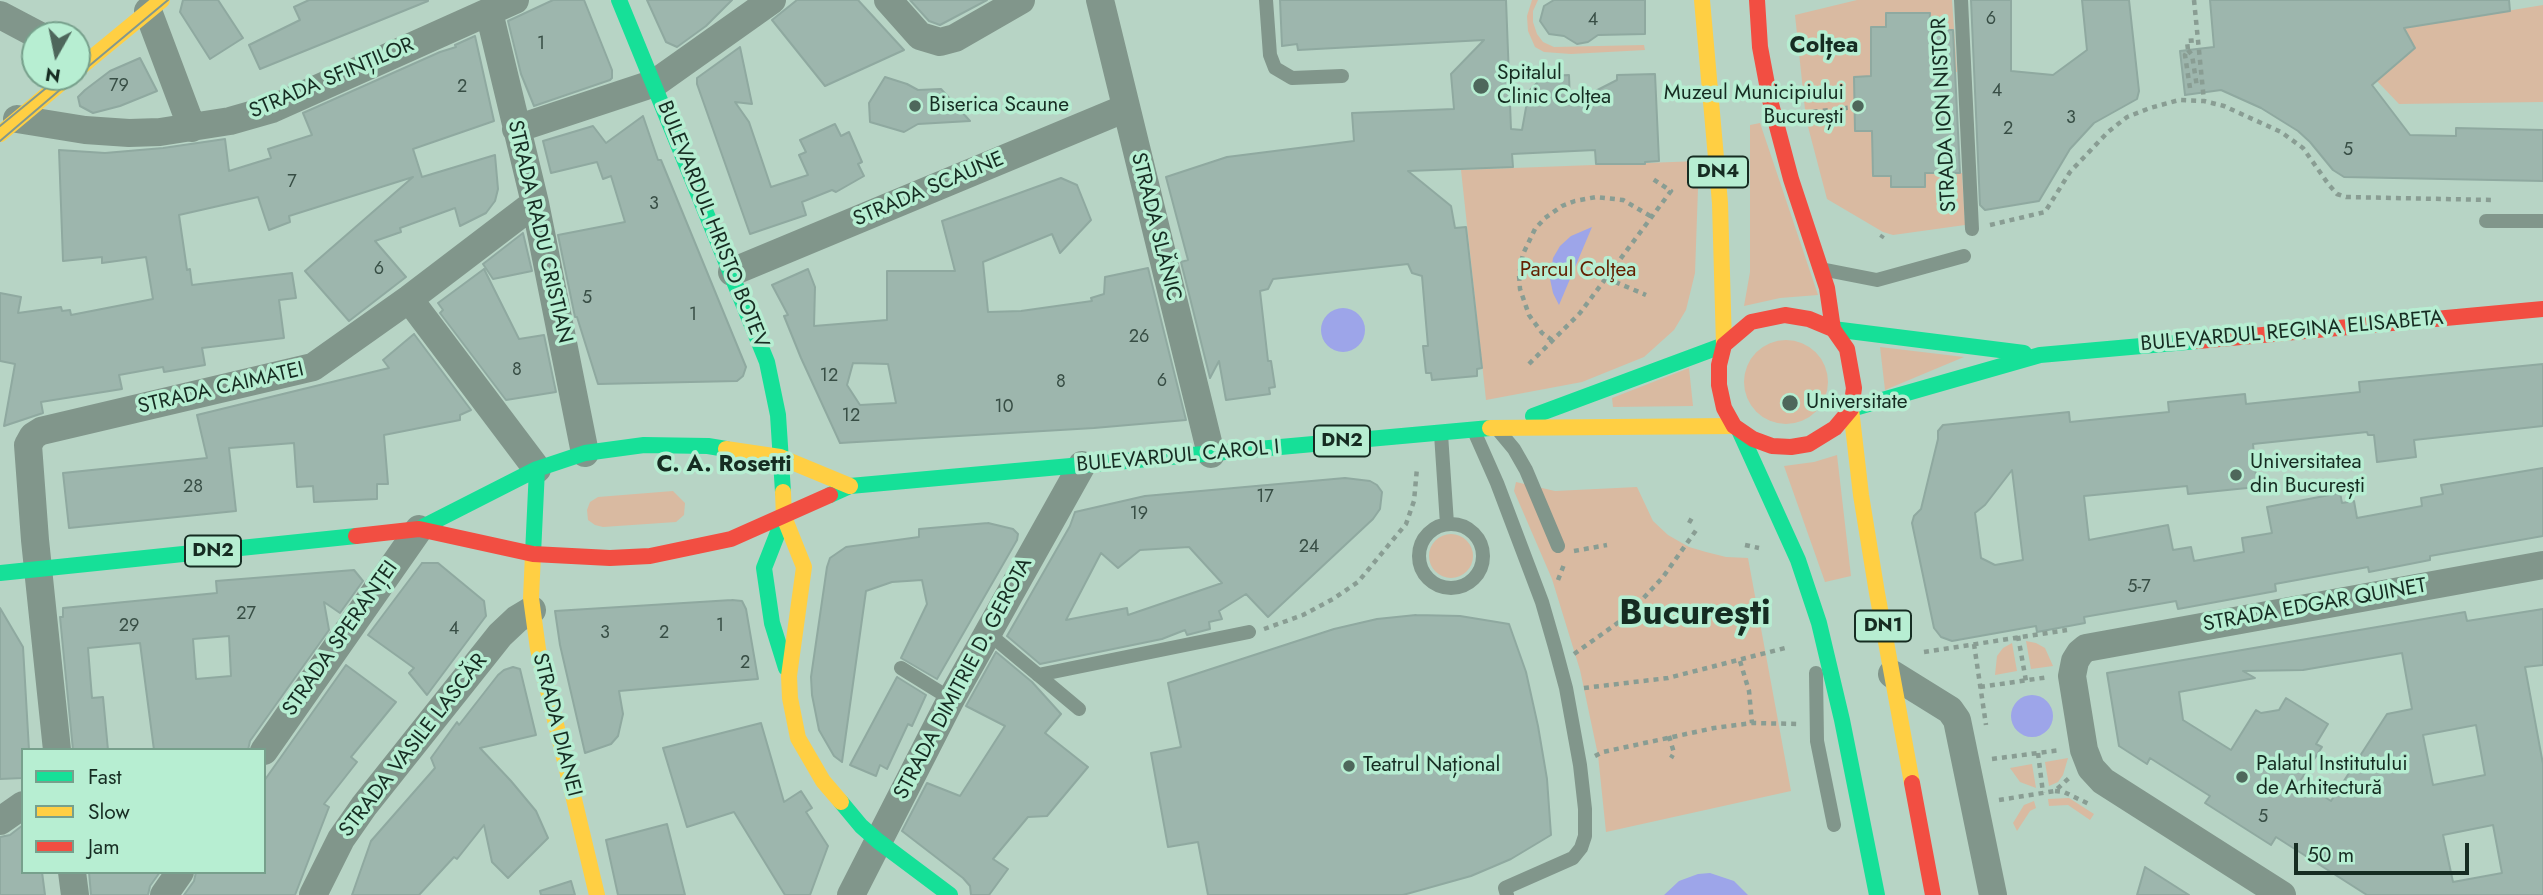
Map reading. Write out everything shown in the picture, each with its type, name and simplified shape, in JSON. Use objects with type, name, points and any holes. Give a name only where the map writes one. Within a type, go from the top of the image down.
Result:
[{"type":"main road","name":"BULEVARDUL HRISTO BOTEV","points":[[619,0],[768,362],[778,415],[784,517]]},
{"type":"main road","name":"DN4","points":[[1702,0],[1720,203],[1724,345],[1718,385],[1724,408],[1737,428]]},
{"type":"main road","points":[[1737,428],[1752,439],[1772,446],[1809,444],[1835,428],[1851,409],[1854,388],[1847,349],[1833,329],[1821,270],[1780,141],[1760,47],[1763,1]]},
{"type":"main road","points":[[91,55],[155,6]]},
{"type":"main road","points":[[8,126],[48,91]]},
{"type":"main road","name":"BULEVARDUL REGINA ELISABETA","points":[[1851,409],[2040,355],[2543,309]]},
{"type":"main road","points":[[1724,345],[1744,327],[1771,316],[1797,316],[1833,329]]},
{"type":"main road","name":"BULEVARDUL REGINA ELISABETA","points":[[1833,329],[2040,355]]},
{"type":"main road","name":"BULEVARDUL CAROL I","points":[[1501,427],[1724,345]]},
{"type":"main road","name":"DN1","points":[[1851,409],[1861,495],[1933,895]]},
{"type":"main road","name":"BULEVARDUL CAROL I","points":[[850,486],[1501,427],[1737,428]]},
{"type":"main road","name":"DN1","points":[[1737,428],[1798,560],[1819,623],[1842,720],[1877,895]]},
{"type":"main road","name":"DN2","points":[[419,529],[537,469],[585,453],[644,445],[677,444],[743,450],[780,457],[850,486]]},
{"type":"main road","name":"STRADA DIANEI","points":[[537,469],[531,610],[540,661],[597,895]]},
{"type":"main road","name":"DN2","points":[[0,573],[419,529],[533,554],[610,558],[650,556],[731,539],[850,486]]},
{"type":"main road","points":[[784,517],[804,567],[789,676]]},
{"type":"main road","points":[[784,517],[764,568],[764,581],[772,623],[789,676],[793,720],[798,738],[807,756],[844,808],[878,841],[950,895]]},
{"type":"street","name":"STRADA SFINȚILOR","points":[[8,126],[129,133],[192,128],[230,121],[272,109],[515,0]]},
{"type":"street","points":[[516,129],[655,83],[772,0]]},
{"type":"street","points":[[888,0],[920,36],[940,42],[955,38],[1021,0]]},
{"type":"street","name":"STRADA SLĂNIC","points":[[1100,0],[1210,454]]},
{"type":"street","points":[[155,6],[192,128]]},
{"type":"street","name":"STRADA RADU CRISTIAN","points":[[489,12],[535,203],[585,453]]},
{"type":"street","points":[[0,15],[21,26]]},
{"type":"street","name":"STRADA SCAUNE","points":[[732,272],[1126,108]]},
{"type":"street","name":"STRADA CAIMATEI","points":[[57,748],[28,445],[33,436],[41,431],[313,368],[535,203]]},
{"type":"street","points":[[409,299],[537,469]]},
{"type":"street","name":"STRADA DIMITRIE D. GEROTA","points":[[851,895],[951,699],[1082,466]]},
{"type":"street","name":"STRADA SPERANȚEI","points":[[266,748],[419,529]]},
{"type":"street","name":"STRADA EDGAR QUINET","points":[[2282,895],[2103,781],[2091,768],[2084,750],[2072,676],[2075,661],[2087,648],[2543,565]]},
{"type":"street","name":"STRADA VASILE LASCĂR","points":[[313,895],[341,839],[364,806],[500,635],[531,610]]},
{"type":"street","points":[[1892,674],[1950,710],[1957,720],[1993,895]]},
{"type":"street","points":[[0,821],[21,806]]},
{"type":"street","points":[[72,874],[75,895]]},
{"type":"street","points":[[164,895],[179,874]]},
{"type":"lane","points":[[1266,0],[1270,55],[1275,68],[1292,78],[1342,76]]},
{"type":"lane","name":"STRADA ION NISTOR","points":[[1961,0],[1972,229]]},
{"type":"lane","points":[[2486,221],[2543,222]]},
{"type":"lane","points":[[1821,270],[1877,280],[1964,256]]},
{"type":"lane","points":[[1501,427],[1526,470],[1564,549]]},
{"type":"lane","points":[[1474,430],[1542,602],[1566,688],[1580,765],[1585,824],[1581,848],[1573,858],[1505,888],[1507,895]]},
{"type":"lane","points":[[1441,433],[1447,524]]},
{"type":"lane","points":[[1447,524],[1469,529],[1482,545],[1482,567],[1468,584],[1458,588],[1437,585],[1428,579],[1419,561],[1422,541],[1429,533],[1447,524]]},
{"type":"lane","points":[[1819,623],[1815,732],[1834,825]]},
{"type":"lane","points":[[1038,675],[1249,632]]},
{"type":"lane","points":[[988,633],[1079,709]]},
{"type":"lane","points":[[901,668],[951,699]]},
{"type":"path","points":[[2194,0],[2204,101]]},
{"type":"path","points":[[2193,87],[2192,55],[2186,41],[2198,40]]},
{"type":"path","points":[[1972,229],[2045,212],[2070,172],[2108,132],[2127,117],[2179,100],[2204,101],[2255,118],[2281,132],[2303,148],[2329,185],[2337,194],[2346,197],[2504,200]]},
{"type":"path","points":[[1796,114],[1855,107]]},
{"type":"path","points":[[1529,364],[1580,313],[1671,191],[1653,179]]},
{"type":"path","points":[[1552,340],[1530,316],[1520,289],[1522,254],[1535,229],[1562,206],[1596,197],[1623,200],[1652,217]]},
{"type":"path","points":[[1606,278],[1646,295]]},
{"type":"path","points":[[1249,632],[1303,615],[1358,582],[1406,524],[1414,502],[1417,468]]},
{"type":"path","points":[[1689,523],[1693,516]]},
{"type":"path","points":[[1559,664],[1626,617],[1663,576],[1697,529]]},
{"type":"path","points":[[1564,549],[1607,545]]},
{"type":"path","points":[[1745,545],[1760,548]]},
{"type":"path","points":[[2018,636],[2026,681]]},
{"type":"path","points":[[1566,688],[1668,678],[1785,648]]},
{"type":"path","points":[[1740,661],[1749,691],[1752,723]]},
{"type":"path","points":[[1980,687],[2055,677]]},
{"type":"path","points":[[1580,765],[1603,752],[1670,736],[1752,723],[1800,724]]},
{"type":"path","points":[[1670,736],[1674,753],[1671,758]]},
{"type":"path","points":[[1992,759],[2067,749]]},
{"type":"path","points":[[2038,753],[2043,793]]},
{"type":"path","points":[[2055,791],[2068,779]]},
{"type":"path","points":[[1999,800],[2055,791],[2064,792],[2094,807]]},
{"type":"green space","points":[[1532,0],[1538,0],[1533,11],[1537,34],[1543,42],[1554,47],[1644,45],[1645,50],[1571,54],[1544,52],[1535,47],[1528,31],[1527,16]]},
{"type":"green space","points":[[1857,0],[1952,0],[1957,72],[1948,72],[1948,30],[1929,30],[1929,13],[1886,13],[1886,27],[1871,76],[1854,77],[1855,130],[1872,131],[1873,176],[1891,176],[1891,187],[1925,187],[1925,174],[1962,173],[1965,225],[1893,235],[1883,232],[1827,199],[1806,119],[1795,15]]},
{"type":"green space","points":[[2543,5],[2543,102],[2399,104],[2377,81],[2415,48],[2404,28]]},
{"type":"green space","points":[[1760,123],[1818,295],[1780,298],[1744,306],[1750,272],[1750,125]]},
{"type":"green space","name":"Parcul Colţea","points":[[1699,161],[1695,273],[1686,310],[1674,330],[1644,357],[1582,382],[1486,400],[1461,170]]},
{"type":"green space","points":[[1786,340],[1802,343],[1816,352],[1825,366],[1828,382],[1825,398],[1816,412],[1802,421],[1786,424],[1770,421],[1756,412],[1747,398],[1744,382],[1747,366],[1756,352],[1770,343]]},
{"type":"green space","points":[[1880,347],[1964,357],[1885,390]]},
{"type":"green space","points":[[1689,368],[1693,406],[1613,407],[1612,398]]},
{"type":"green space","points":[[1837,455],[1851,576],[1825,582],[1784,466],[1814,462]]},
{"type":"green space","points":[[1516,482],[1555,491],[1637,487],[1653,521],[1668,535],[1689,547],[1706,552],[1726,557],[1748,558],[1791,791],[1606,832],[1598,755],[1580,670],[1552,579],[1514,491]]},
{"type":"green space","points":[[673,491],[685,503],[684,515],[676,522],[603,527],[588,520],[590,502],[598,497]]},
{"type":"green space","points":[[1451,534],[1466,541],[1473,556],[1466,571],[1451,578],[1436,571],[1429,556],[1436,541]]},
{"type":"green space","points":[[2026,641],[2045,648],[2053,666],[2031,669]]},
{"type":"green space","points":[[2012,643],[2017,671],[1995,675],[1997,656],[2003,648]]},
{"type":"green space","points":[[2068,758],[2063,775],[2058,782],[2049,786],[2045,762]]},
{"type":"green space","points":[[2032,764],[2036,788],[2020,782],[2010,768]]},
{"type":"green space","points":[[2069,798],[2094,814],[2090,820],[2068,805],[2049,806],[2048,799]]},
{"type":"green space","points":[[2034,801],[2036,808],[2030,811],[2017,831],[2013,823],[2024,805]]},
{"type":"water","points":[[1592,227],[1559,305],[1550,279],[1553,258],[1560,246],[1571,236]]},
{"type":"water","points":[[1343,308],[1358,315],[1365,330],[1358,345],[1343,352],[1328,345],[1321,330],[1328,315]]},
{"type":"water","points":[[2032,695],[2047,701],[2053,716],[2047,731],[2032,737],[2017,731],[2011,716],[2017,701]]},
{"type":"water","points":[[1710,873],[1734,881],[1748,895],[1664,895],[1679,881]]},
{"type":"building","points":[[183,0],[218,0],[243,38],[210,59],[180,12]]},
{"type":"building","points":[[309,0],[428,1],[260,69],[249,45],[300,20],[294,7]]},
{"type":"building","points":[[553,0],[584,0],[612,70],[612,78],[534,106],[521,74],[508,21]]},
{"type":"building","points":[[647,0],[732,0],[706,26],[677,47],[666,42]]},
{"type":"building","points":[[797,0],[858,0],[904,50],[825,86],[772,20]]},
{"type":"building","points":[[910,0],[987,0],[940,25],[929,21]]},
{"type":"building","points":[[1280,0],[1506,0],[1511,129],[1522,130],[1529,91],[1544,76],[1569,75],[1570,104],[1617,80],[1617,75],[1655,74],[1659,161],[1645,164],[1596,164],[1595,150],[1512,154],[1513,167],[1408,171],[1451,206],[1455,228],[1466,227],[1482,368],[1477,369],[1477,376],[1432,380],[1431,373],[1426,373],[1423,346],[1428,346],[1422,276],[1412,273],[1408,264],[1273,279],[1268,289],[1260,291],[1268,361],[1271,361],[1275,387],[1269,388],[1270,394],[1226,400],[1219,361],[1210,378],[1181,262],[1188,260],[1166,177],[1227,157],[1354,141],[1352,113],[1454,109],[1451,74],[1484,40],[1298,50],[1297,44],[1282,46]]},
{"type":"building","points":[[1554,0],[1645,0],[1645,34],[1598,35],[1588,42],[1577,44],[1564,36],[1549,34],[1540,21],[1544,6]]},
{"type":"building","points":[[1971,0],[2011,0],[2011,71],[2053,75],[2087,50],[2082,0],[2129,0],[2139,91],[2137,99],[2094,123],[2070,149],[2039,201],[1985,210],[1980,205]]},
{"type":"building","points":[[2210,0],[2509,0],[2510,11],[2404,28],[2415,48],[2372,85],[2410,135],[2456,136],[2456,128],[2543,130],[2543,181],[2344,177],[2333,170],[2298,131],[2261,108],[2221,90],[2185,95],[2180,51],[2214,47]]},
{"type":"building","points":[[1886,13],[1930,13],[1929,30],[1953,30],[1960,173],[1925,173],[1925,187],[1891,187],[1891,176],[1873,176],[1872,131],[1855,131],[1854,77],[1871,76],[1871,27],[1886,27]]},
{"type":"building","points":[[475,36],[494,121],[413,149],[422,177],[495,155],[498,189],[495,201],[486,213],[460,226],[455,208],[400,228],[401,232],[375,241],[406,277],[349,321],[305,271],[413,177],[289,216],[290,222],[269,230],[258,197],[179,215],[187,270],[190,269],[192,285],[292,273],[296,298],[279,300],[284,338],[202,348],[205,365],[164,372],[163,367],[119,375],[122,389],[41,402],[43,413],[4,426],[15,364],[0,361],[0,293],[21,297],[18,313],[61,307],[62,311],[70,310],[71,315],[153,299],[146,257],[102,263],[102,257],[63,261],[59,150],[105,153],[225,139],[229,171],[271,158],[268,149],[312,135],[303,113],[456,47],[455,45]]},
{"type":"building","points":[[740,47],[752,104],[735,102],[749,122],[771,187],[808,175],[799,155],[806,152],[800,140],[835,124],[841,136],[849,132],[862,162],[858,164],[864,176],[836,192],[832,190],[802,202],[806,215],[750,234],[697,84],[697,78]]},
{"type":"building","points":[[140,58],[157,91],[120,106],[93,113],[80,106],[78,97],[84,91],[91,91],[91,85],[110,71]]},
{"type":"building","name":"Biserica Scaune","points":[[885,77],[918,90],[941,89],[970,121],[918,124],[904,132],[870,122],[869,103]]},
{"type":"building","points":[[643,116],[658,160],[661,160],[746,367],[743,376],[737,381],[598,384],[575,317],[558,235],[625,222],[611,176],[603,179],[597,162],[551,173],[543,141],[593,126],[606,143]]},
{"type":"building","points":[[1061,178],[1077,185],[1091,220],[1060,253],[1052,234],[983,262],[988,312],[1021,311],[1092,301],[1091,298],[1104,294],[1105,277],[1148,268],[1186,420],[840,443],[801,358],[784,316],[788,315],[772,285],[808,269],[815,287],[814,326],[887,320],[887,271],[955,271],[942,221]],"holes":[[[853,363],[888,364],[896,403],[860,405],[847,385]]]},
{"type":"building","points":[[523,233],[532,271],[493,279],[483,264]]},
{"type":"building","points":[[484,269],[519,339],[544,335],[556,392],[506,400],[440,313],[443,310],[438,303]]},
{"type":"building","points":[[414,334],[471,410],[460,415],[460,420],[384,435],[388,484],[377,484],[377,499],[314,502],[313,486],[297,487],[294,443],[229,448],[236,511],[69,528],[63,473],[207,458],[197,415],[389,368],[383,360]]},
{"type":"building","name":"Universitatea din București","points":[[2543,364],[2543,426],[2414,440],[2416,457],[2377,462],[2374,435],[2368,435],[2367,432],[2253,444],[2257,487],[2188,494],[2187,486],[2084,496],[2089,540],[2168,525],[2173,550],[2191,547],[2194,561],[2244,552],[2242,538],[2272,533],[2267,507],[2340,493],[2342,503],[2354,501],[2357,518],[2422,506],[2421,498],[2443,494],[2441,485],[2543,468],[2543,536],[2430,556],[2430,560],[2369,572],[2368,567],[2275,584],[2276,591],[2178,609],[2176,601],[2084,617],[2085,623],[2037,632],[2036,626],[1952,641],[1941,637],[1934,628],[1912,523],[1914,516],[1921,509],[1938,431],[1943,425],[2069,412],[2070,422],[2169,412],[2168,402],[2245,394],[2246,404],[2360,392],[2359,382]],"holes":[[[2012,470],[2023,560],[1995,565],[1981,558],[1975,513],[1985,505]]]},
{"type":"building","points":[[1345,478],[1370,481],[1382,492],[1380,509],[1373,519],[1268,617],[1246,594],[1219,611],[1222,619],[1209,622],[1210,629],[1187,635],[1185,630],[1162,639],[1040,664],[1007,636],[1070,526],[1075,512],[1145,496]],"holes":[[[1189,547],[1222,583],[1128,615],[1127,608],[1066,620],[1101,553],[1118,568],[1140,550]]]},
{"type":"building","points":[[988,523],[1013,529],[1018,534],[1017,540],[937,679],[901,658],[927,604],[922,580],[892,582],[866,591],[842,762],[834,756],[819,730],[812,695],[811,677],[830,558],[846,547],[919,537],[919,529]]},
{"type":"building","points":[[422,563],[438,563],[484,601],[486,616],[427,695],[409,673],[414,668],[368,635]]},
{"type":"building","points":[[354,570],[363,581],[340,613],[324,602],[329,630],[250,741],[248,748],[154,748],[140,643],[88,648],[92,698],[103,697],[108,748],[73,748],[60,617],[63,617],[63,608],[217,593],[216,581]],"holes":[[[229,636],[231,676],[196,679],[193,639]]]},
{"type":"building","points":[[742,601],[746,609],[758,679],[619,691],[623,714],[618,736],[611,744],[585,753],[560,645],[555,611]]},
{"type":"building","points":[[0,608],[23,647],[29,748],[21,748],[21,778],[0,779]]},
{"type":"building","points":[[2543,609],[2543,665],[2525,667],[2543,764],[2543,895],[2367,895],[2276,837],[2271,845],[2205,803],[2210,796],[2150,758],[2147,764],[2119,746],[2107,673],[2465,612],[2467,621]],"holes":[[[2402,653],[2412,709],[2387,714],[2331,801],[2300,781],[2322,747],[2316,744],[2328,724],[2286,698],[2279,710],[2261,713],[2256,710],[2231,750],[2183,720],[2179,692],[2255,678],[2243,671],[2303,670]],[[2476,725],[2485,775],[2433,785],[2423,735]],[[2493,825],[2502,873],[2453,882],[2443,835]]]},
{"type":"building","name":"Teatrul Național","points":[[1416,615],[1460,616],[1509,624],[1526,672],[1538,726],[1547,779],[1551,835],[1511,859],[1471,876],[1403,895],[1208,895],[1198,842],[1168,847],[1151,753],[1181,747],[1168,683],[1334,629],[1377,619]]},
{"type":"building","points":[[996,652],[1032,682],[1061,714],[1045,733],[1088,767],[1047,816],[1028,817],[993,859],[1008,869],[989,895],[971,895],[970,886],[963,878],[902,831],[927,783],[960,796],[1005,726],[966,706]]},
{"type":"building","points":[[346,665],[396,702],[351,757],[357,762],[324,804],[329,807],[295,895],[184,895],[196,874],[266,874],[266,778]]},
{"type":"building","points":[[513,667],[520,669],[536,735],[480,748],[536,811],[548,838],[508,878],[492,862],[484,825],[457,859],[454,857],[419,895],[352,895],[371,841],[435,768],[431,758],[457,722],[459,725],[498,675]]},
{"type":"building","points":[[897,677],[926,695],[912,726],[908,724],[887,769],[880,765],[876,776],[850,765]]},
{"type":"building","points":[[761,723],[784,802],[801,791],[812,808],[806,812],[828,846],[810,895],[785,895],[734,812],[687,827],[663,748]]},
{"type":"building","points":[[667,824],[685,895],[618,895],[606,840]]},
{"type":"building","points":[[21,827],[21,874],[42,874],[45,895],[0,895],[0,837],[10,835]]},
{"type":"building","points":[[2145,867],[2189,895],[2137,895]]},
{"type":"building","points":[[89,874],[159,874],[150,886],[148,895],[91,895]]},
{"type":"building","points":[[571,881],[575,895],[541,895],[540,891]]},
{"type":"tram line","points":[[91,64],[168,0]]},
{"type":"tram line","points":[[0,126],[42,91]]},
{"type":"tram line","points":[[0,141],[59,91]]},
{"type":"traffic: fast","points":[[619,0],[767,362],[778,415],[783,492]]},
{"type":"traffic: fast","points":[[1833,329],[2024,353]]},
{"type":"traffic: fast","points":[[1851,409],[2040,355],[2198,341]]},
{"type":"traffic: fast","points":[[1533,416],[1724,345]]},
{"type":"traffic: fast","points":[[830,495],[850,486],[1490,428]]},
{"type":"traffic: fast","points":[[1739,430],[1798,560],[1819,623],[1842,720],[1877,895]]},
{"type":"traffic: fast","points":[[419,529],[537,469],[585,453],[644,445],[708,446],[726,449]]},
{"type":"traffic: fast","points":[[533,554],[537,469]]},
{"type":"traffic: fast","points":[[784,517],[764,568],[772,623],[786,668]]},
{"type":"traffic: fast","points":[[0,573],[356,536]]},
{"type":"traffic: fast","points":[[841,802],[878,841],[950,895]]},
{"type":"traffic: slow","points":[[91,58],[162,0]]},
{"type":"traffic: slow","points":[[1702,0],[1720,203],[1724,345]]},
{"type":"traffic: slow","points":[[0,134],[51,91]]},
{"type":"traffic: slow","points":[[1851,409],[1861,495],[1912,783]]},
{"type":"traffic: slow","points":[[1490,428],[1734,426]]},
{"type":"traffic: slow","points":[[726,449],[780,457],[850,486]]},
{"type":"traffic: slow","points":[[783,492],[784,517],[804,567],[789,676],[790,698],[798,738],[823,781],[841,802]]},
{"type":"traffic: slow","points":[[533,554],[531,598],[538,649],[597,895]]},
{"type":"traffic: jam","points":[[1757,0],[1760,47],[1770,100],[1791,179],[1827,288],[1833,329]]},
{"type":"traffic: jam","points":[[2198,341],[2543,309]]},
{"type":"traffic: jam","points":[[1785,315],[1809,319],[1833,329],[1847,349],[1854,388],[1851,409],[1835,428],[1809,444],[1791,447],[1772,446],[1753,439],[1734,426],[1724,408],[1719,385],[1719,365],[1724,345],[1751,322],[1785,315]]},
{"type":"traffic: jam","points":[[356,536],[419,529],[533,554],[610,558],[650,556],[731,539],[830,495]]},
{"type":"traffic: jam","points":[[1912,783],[1933,895]]},
{"type":"place","name":"Spitalul Clinic Colțea","points":[[1481,86]]},
{"type":"place","name":"Biserica Scaune","points":[[915,106]]},
{"type":"place","name":"Muzeul Municipiului București","points":[[1858,106]]},
{"type":"place","name":"Universitate","points":[[1790,403]]},
{"type":"place","name":"Universitatea din București","points":[[2236,475]]},
{"type":"place","name":"Teatrul Național","points":[[1349,766]]},
{"type":"place","name":"Palatul Institutului de Arhitectură","points":[[2242,777]]},
{"type":"district","name":"Colțea","points":[[1824,46]]},
{"type":"district","name":"C. A. Rosetti","points":[[724,465]]},
{"type":"district","name":"București","points":[[1695,616]]}]
